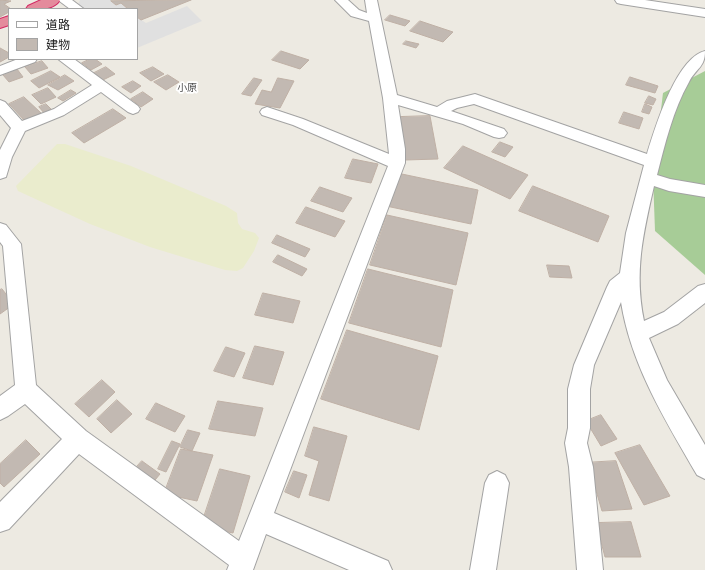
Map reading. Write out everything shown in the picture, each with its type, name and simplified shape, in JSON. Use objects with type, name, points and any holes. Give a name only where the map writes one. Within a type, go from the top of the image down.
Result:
[{"type":"highway","points":[[35,8],[53,0]]},
{"type":"street","points":[[64,0],[76,8]]},
{"type":"street","points":[[341,0],[355,13],[375,19]]},
{"type":"street","points":[[0,230],[12,244],[7,270],[26,390],[78,439],[242,565],[397,163],[397,149],[390,98],[371,0]]},
{"type":"street","points":[[622,0],[705,13]]},
{"type":"street","points":[[705,55],[694,64],[680,82],[650,170],[630,254],[629,278],[630,301],[637,334],[658,387],[705,467]]},
{"type":"street","points":[[0,71],[28,60]]},
{"type":"street","points":[[66,60],[134,109]]},
{"type":"street","points":[[0,173],[4,157],[19,128],[59,112],[101,86]]},
{"type":"street","points":[[390,98],[468,120],[499,133]]},
{"type":"street","points":[[440,112],[452,104],[475,99],[650,170],[669,185],[705,191]]},
{"type":"street","points":[[0,104],[19,128]]},
{"type":"street","points":[[267,112],[298,122],[397,163]]},
{"type":"street","points":[[590,570],[581,467],[576,443],[579,428],[578,389],[584,365],[617,287],[629,278]]},
{"type":"street","points":[[637,334],[671,318],[705,292]]},
{"type":"street","points":[[0,409],[26,390]]},
{"type":"street","points":[[0,520],[78,439]]},
{"type":"street","points":[[483,570],[497,483]]},
{"type":"street","points":[[260,519],[379,570]]},
{"type":"green space","points":[[705,71],[705,275],[655,231],[653,176],[663,93]]},
{"type":"green space","points":[[57,144],[65,144],[131,166],[226,206],[237,213],[238,223],[242,229],[255,233],[259,238],[254,251],[243,268],[237,271],[225,270],[150,247],[90,224],[18,191],[16,186]]},
{"type":"shaded area","points":[[80,0],[113,0],[112,1],[116,5],[121,3],[127,8],[83,8],[77,6]]},
{"type":"shaded area","points":[[187,6],[202,21],[138,48],[138,18],[146,23]]},
{"type":"building","points":[[0,0],[11,1],[4,4],[10,8],[8,8],[8,13],[0,17]]},
{"type":"building","points":[[191,0],[141,20],[138,18],[138,8],[127,8],[121,3],[116,5],[111,1]]},
{"type":"building","points":[[390,15],[410,21],[405,26],[385,20]]},
{"type":"building","points":[[420,21],[453,32],[443,42],[410,31]]},
{"type":"building","points":[[406,41],[419,44],[416,48],[403,44]]},
{"type":"building","points":[[0,48],[8,52],[8,58],[0,62]]},
{"type":"building","points":[[281,51],[309,60],[300,69],[272,60]]},
{"type":"building","points":[[88,60],[96,60],[102,64],[91,70],[82,63]]},
{"type":"building","points":[[42,61],[48,68],[31,74],[25,67]]},
{"type":"building","points":[[106,67],[115,74],[101,81],[92,74]]},
{"type":"building","points":[[153,67],[164,74],[151,81],[140,73]]},
{"type":"building","points":[[17,69],[23,77],[9,82],[3,75]]},
{"type":"building","points":[[51,71],[60,77],[39,88],[31,81]]},
{"type":"building","points":[[65,75],[74,81],[58,90],[48,85]]},
{"type":"building","points":[[168,75],[179,82],[166,90],[154,82]]},
{"type":"building","points":[[630,77],[658,86],[655,93],[626,85]]},
{"type":"building","points":[[254,78],[262,80],[251,96],[242,94]]},
{"type":"building","points":[[278,78],[294,81],[280,108],[255,104],[262,90],[271,92]]},
{"type":"building","points":[[133,81],[141,86],[131,93],[122,87]]},
{"type":"building","points":[[48,88],[56,97],[41,104],[32,95]]},
{"type":"building","points":[[71,90],[76,93],[63,101],[58,98]]},
{"type":"building","points":[[143,92],[153,99],[141,107],[131,99]]},
{"type":"building","points":[[649,96],[656,99],[653,105],[645,103]]},
{"type":"building","points":[[24,97],[41,113],[25,121],[9,104]]},
{"type":"building","points":[[46,104],[51,109],[44,113],[39,107]]},
{"type":"building","points":[[645,104],[652,107],[649,114],[642,112]]},
{"type":"building","points":[[113,109],[126,118],[84,143],[72,133]]},
{"type":"building","points":[[624,112],[643,118],[639,129],[619,123]]},
{"type":"building","points":[[430,116],[438,159],[405,160],[399,117]]},
{"type":"building","points":[[500,142],[513,147],[505,157],[492,152]]},
{"type":"building","points":[[463,146],[528,175],[510,199],[444,168]]},
{"type":"building","points":[[353,159],[378,164],[371,183],[345,178]]},
{"type":"building","points":[[397,173],[478,190],[471,224],[386,206]]},
{"type":"building","points":[[533,186],[609,216],[598,242],[519,211]]},
{"type":"building","points":[[320,187],[352,198],[343,212],[311,201]]},
{"type":"building","points":[[306,207],[345,221],[335,237],[296,223]]},
{"type":"building","points":[[387,215],[468,233],[456,285],[370,265]]},
{"type":"building","points":[[277,235],[310,249],[305,257],[272,243]]},
{"type":"building","points":[[278,255],[307,269],[302,276],[273,262]]},
{"type":"building","points":[[547,265],[569,266],[572,278],[550,277]]},
{"type":"building","points":[[368,269],[453,290],[441,347],[349,323]]},
{"type":"building","points":[[2,289],[14,304],[0,314],[0,290]]},
{"type":"building","points":[[263,293],[300,301],[293,323],[255,315]]},
{"type":"building","points":[[347,330],[438,356],[419,430],[321,399]]},
{"type":"building","points":[[255,346],[284,352],[273,385],[243,378]]},
{"type":"building","points":[[226,347],[245,353],[234,377],[214,371]]},
{"type":"building","points":[[102,380],[115,392],[89,417],[75,404]]},
{"type":"building","points":[[117,400],[132,414],[111,433],[97,419]]},
{"type":"building","points":[[218,401],[263,408],[255,436],[209,429]]},
{"type":"building","points":[[156,403],[185,416],[175,432],[146,419]]},
{"type":"building","points":[[601,415],[617,439],[601,446],[586,421]]},
{"type":"building","points":[[314,427],[347,436],[329,501],[309,495],[319,461],[305,456]]},
{"type":"building","points":[[188,430],[200,433],[192,451],[180,447]]},
{"type":"building","points":[[26,440],[40,454],[4,487],[0,483],[0,464]]},
{"type":"building","points":[[172,441],[180,444],[166,472],[158,469]]},
{"type":"building","points":[[640,445],[670,496],[644,505],[615,453]]},
{"type":"building","points":[[181,449],[213,455],[197,501],[164,494]]},
{"type":"building","points":[[142,461],[160,474],[151,485],[133,471]]},
{"type":"building","points":[[616,461],[632,509],[602,511],[595,487],[583,463]]},
{"type":"building","points":[[220,469],[250,476],[233,533],[201,526]]},
{"type":"building","points":[[294,471],[307,475],[299,498],[285,492]]},
{"type":"building","points":[[631,522],[641,557],[605,557],[596,523]]},
{"type":"district","name":"小原","points":[[187,88]]}]
